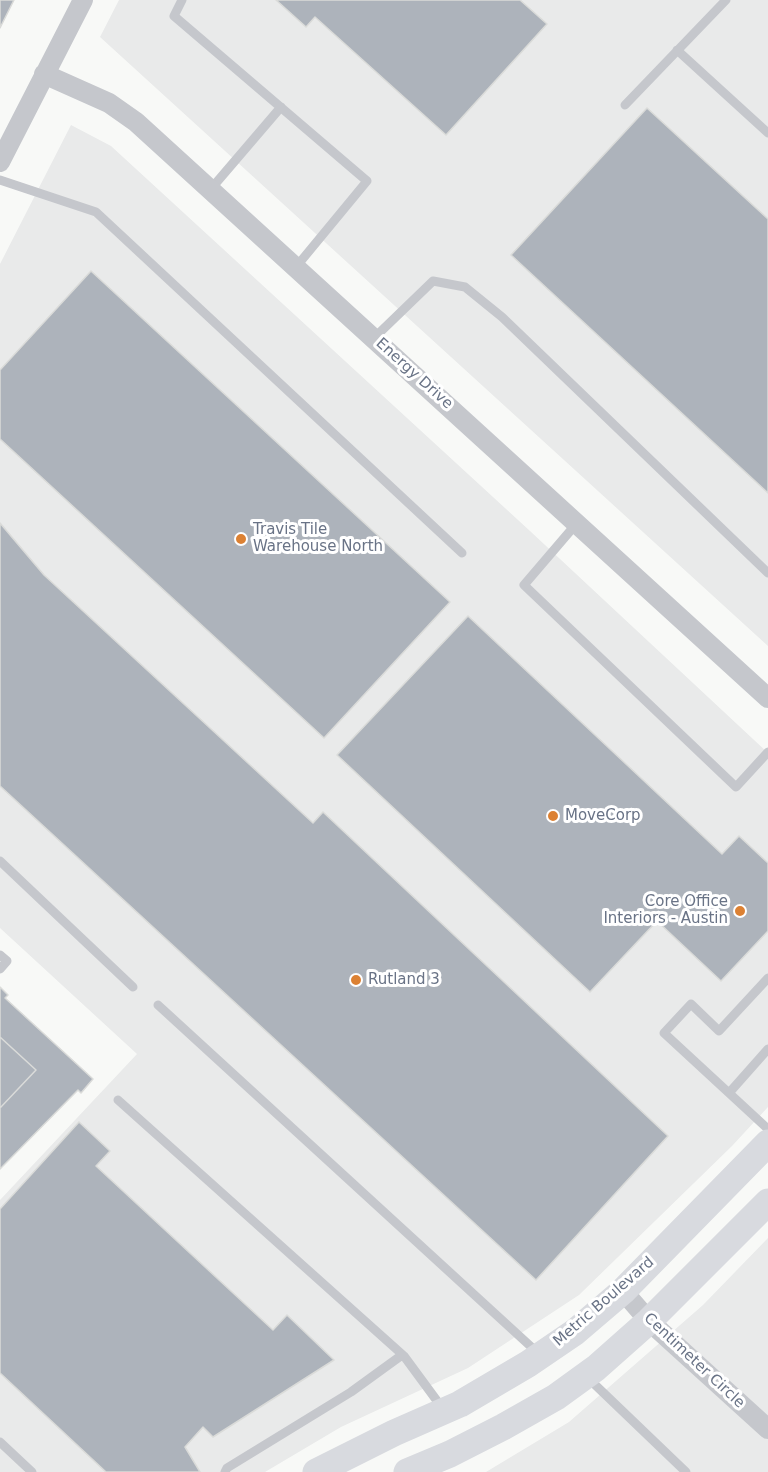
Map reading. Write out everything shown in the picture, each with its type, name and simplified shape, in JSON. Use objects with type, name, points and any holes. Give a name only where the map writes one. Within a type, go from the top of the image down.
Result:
[{"type":"main road","name":"Metric Boulevard","points":[[316,1472],[487,1389],[575,1332],[622,1291],[768,1143]]},
{"type":"main road","points":[[418,1470],[503,1427],[575,1383],[649,1321],[768,1202]]},
{"type":"main road","points":[[541,1356],[575,1383]]},
{"type":"street","points":[[0,162],[83,0]]},
{"type":"street","name":"Energy Drive","points":[[44,74],[109,103],[136,122],[768,698]]},
{"type":"street","name":"Centimeter Circle","points":[[622,1291],[649,1321],[768,1430]]},
{"type":"lane","points":[[182,0],[174,16],[367,181],[296,267]]},
{"type":"lane","points":[[624,105],[726,0]]},
{"type":"lane","points":[[677,50],[768,133]]},
{"type":"lane","points":[[210,190],[281,107]]},
{"type":"lane","points":[[0,180],[96,212],[462,553]]},
{"type":"lane","points":[[374,338],[433,281],[465,287],[502,317],[768,573]]},
{"type":"lane","points":[[577,523],[524,585],[736,787],[768,752]]},
{"type":"lane","points":[[0,861],[133,987]]},
{"type":"lane","points":[[0,955],[7,961],[0,969]]},
{"type":"lane","points":[[768,978],[719,1030],[691,1004],[664,1033],[768,1129]]},
{"type":"lane","points":[[158,1005],[541,1356]]},
{"type":"lane","points":[[729,1093],[768,1049]]},
{"type":"lane","points":[[118,1100],[402,1355],[444,1411]]},
{"type":"lane","points":[[225,1472],[227,1468],[351,1392],[402,1355]]},
{"type":"lane","points":[[575,1383],[686,1472]]},
{"type":"lane","points":[[0,1442],[32,1472]]},
{"type":"shaded area","points":[[119,0],[768,0],[768,646],[100,37]]},
{"type":"shaded area","points":[[71,125],[111,146],[768,753],[768,1107],[732,1146],[579,1295],[468,1368],[341,1427],[265,1472],[0,1472],[0,1200],[137,1054],[0,928],[0,264]]},
{"type":"shaded area","points":[[768,1238],[768,1472],[486,1472],[569,1422],[703,1305]]},
{"type":"building","points":[[0,0],[14,0],[0,28]]},
{"type":"building","points":[[276,0],[520,0],[547,24],[446,135],[315,17],[306,27]]},
{"type":"building","points":[[647,108],[768,219],[768,493],[511,255]]},
{"type":"building","points":[[91,271],[450,602],[324,738],[0,439],[0,370]]},
{"type":"building","name":"Rutland 3","points":[[0,523],[44,575],[313,823],[323,812],[668,1136],[536,1280],[0,786]]},
{"type":"building","points":[[468,616],[722,854],[739,836],[768,863],[768,931],[721,981],[657,921],[590,992],[337,755]]},
{"type":"building","points":[[0,987],[8,995],[5,998],[93,1079],[81,1093],[78,1090],[0,1169],[0,1108],[36,1070],[0,1037]]},
{"type":"building","points":[[0,1037],[36,1070],[0,1108]]},
{"type":"building","points":[[79,1122],[110,1151],[96,1166],[273,1330],[287,1315],[334,1360],[213,1437],[203,1427],[185,1447],[200,1472],[106,1472],[0,1373],[0,1209]]},
{"type":"place","name":"Travis Tile Warehouse North","points":[[241,539]]},
{"type":"place","name":"MoveCorp","points":[[553,816]]},
{"type":"place","name":"Core Office Interiors - Austin","points":[[740,911]]},
{"type":"place","name":"Rutland 3","points":[[356,980]]}]
